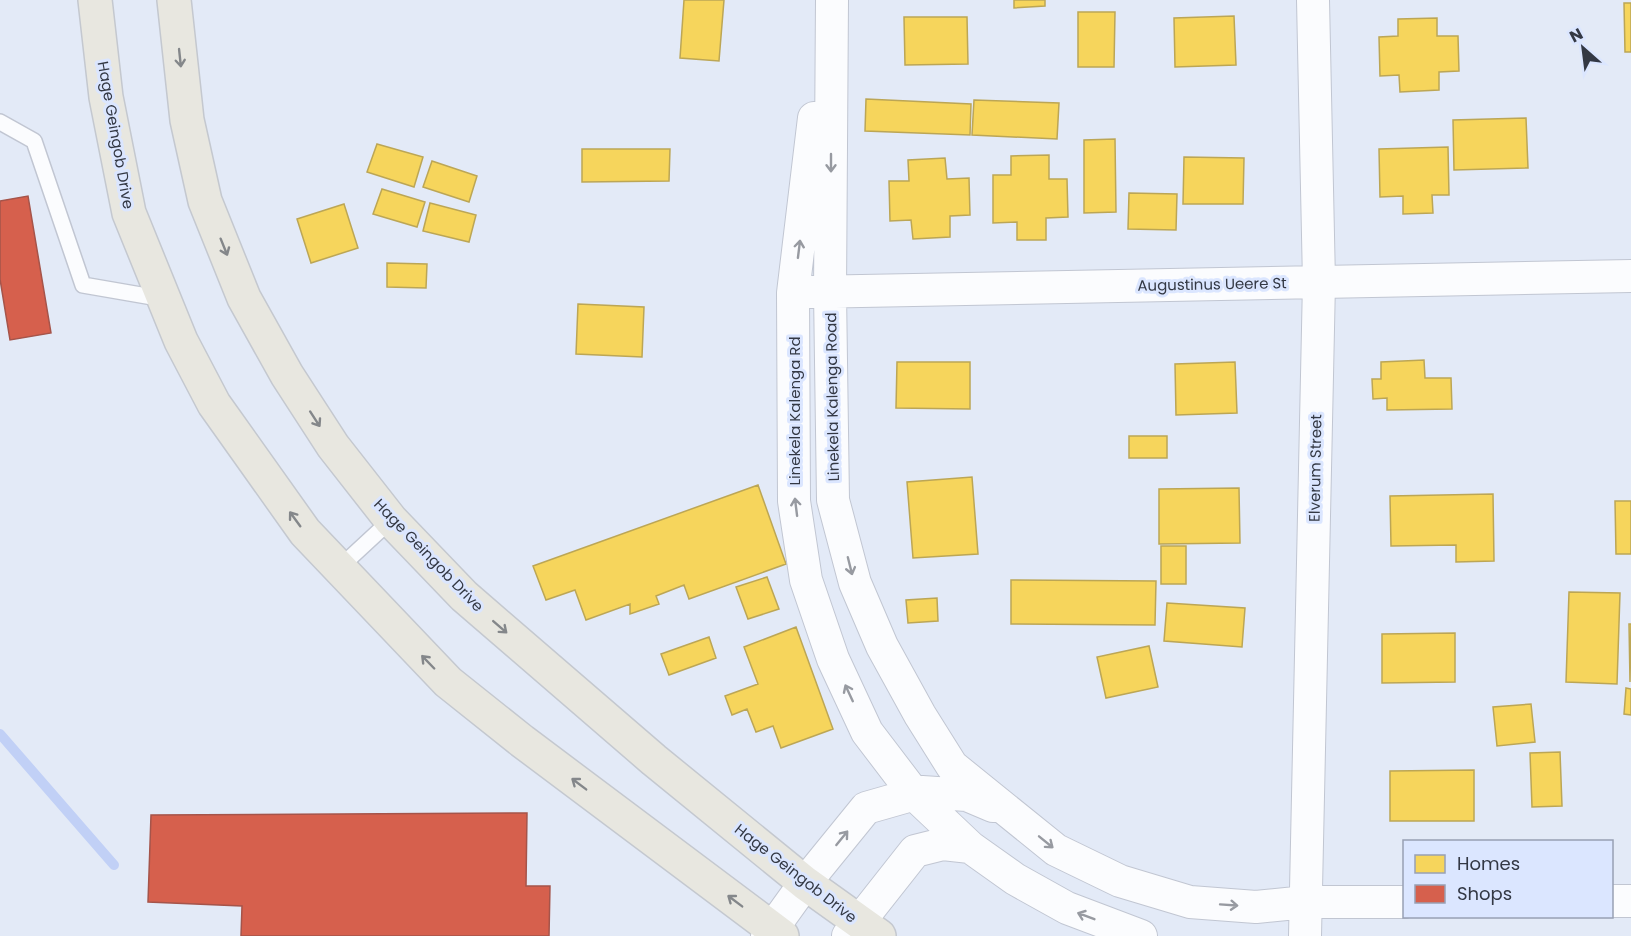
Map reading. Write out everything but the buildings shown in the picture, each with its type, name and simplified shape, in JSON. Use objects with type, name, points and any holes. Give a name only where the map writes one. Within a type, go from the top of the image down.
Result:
[{"type":"highway","name":"Hage Geingob Drive","points":[[95,0],[106,97],[129,213],[181,341],[214,404],[304,532],[448,682],[774,934]]},
{"type":"highway","name":"Hage Geingob Drive","points":[[174,0],[187,120],[206,201],[244,298],[287,375],[333,446],[391,520],[464,596],[654,760],[862,931]]},
{"type":"street","name":"Linekela Kalenga Road","points":[[830,0],[833,500],[855,583],[882,646],[920,715],[952,766],[1056,850],[1120,881],[1190,902],[1256,907],[1306,902],[1403,902]]},
{"type":"street","name":"Linekela Kalenga Rd","points":[[830,0],[794,293],[794,501],[806,580],[833,659],[867,732],[970,847],[1015,879],[1067,908],[1141,936]]},
{"type":"street","name":"Elverum Street","points":[[1305,936],[1319,282],[1313,0]]},
{"type":"street","name":"Augustinus Ueere St","points":[[794,293],[1631,276]]},
{"type":"street","points":[[862,931],[915,851],[932,831],[930,801],[938,783],[920,715]]},
{"type":"street","points":[[774,934],[805,883],[866,808],[878,771],[867,732]]},
{"type":"street","points":[[866,808],[967,795],[1009,812]]},
{"type":"street","points":[[915,851],[943,843],[970,847]]},
{"type":"street","points":[[1613,901],[1631,901]]},
{"type":"lane","points":[[0,122],[34,141],[83,285],[164,299]]},
{"type":"lane","points":[[338,569],[391,520]]},
{"type":"waterway","points":[[0,734],[114,865]]}]
